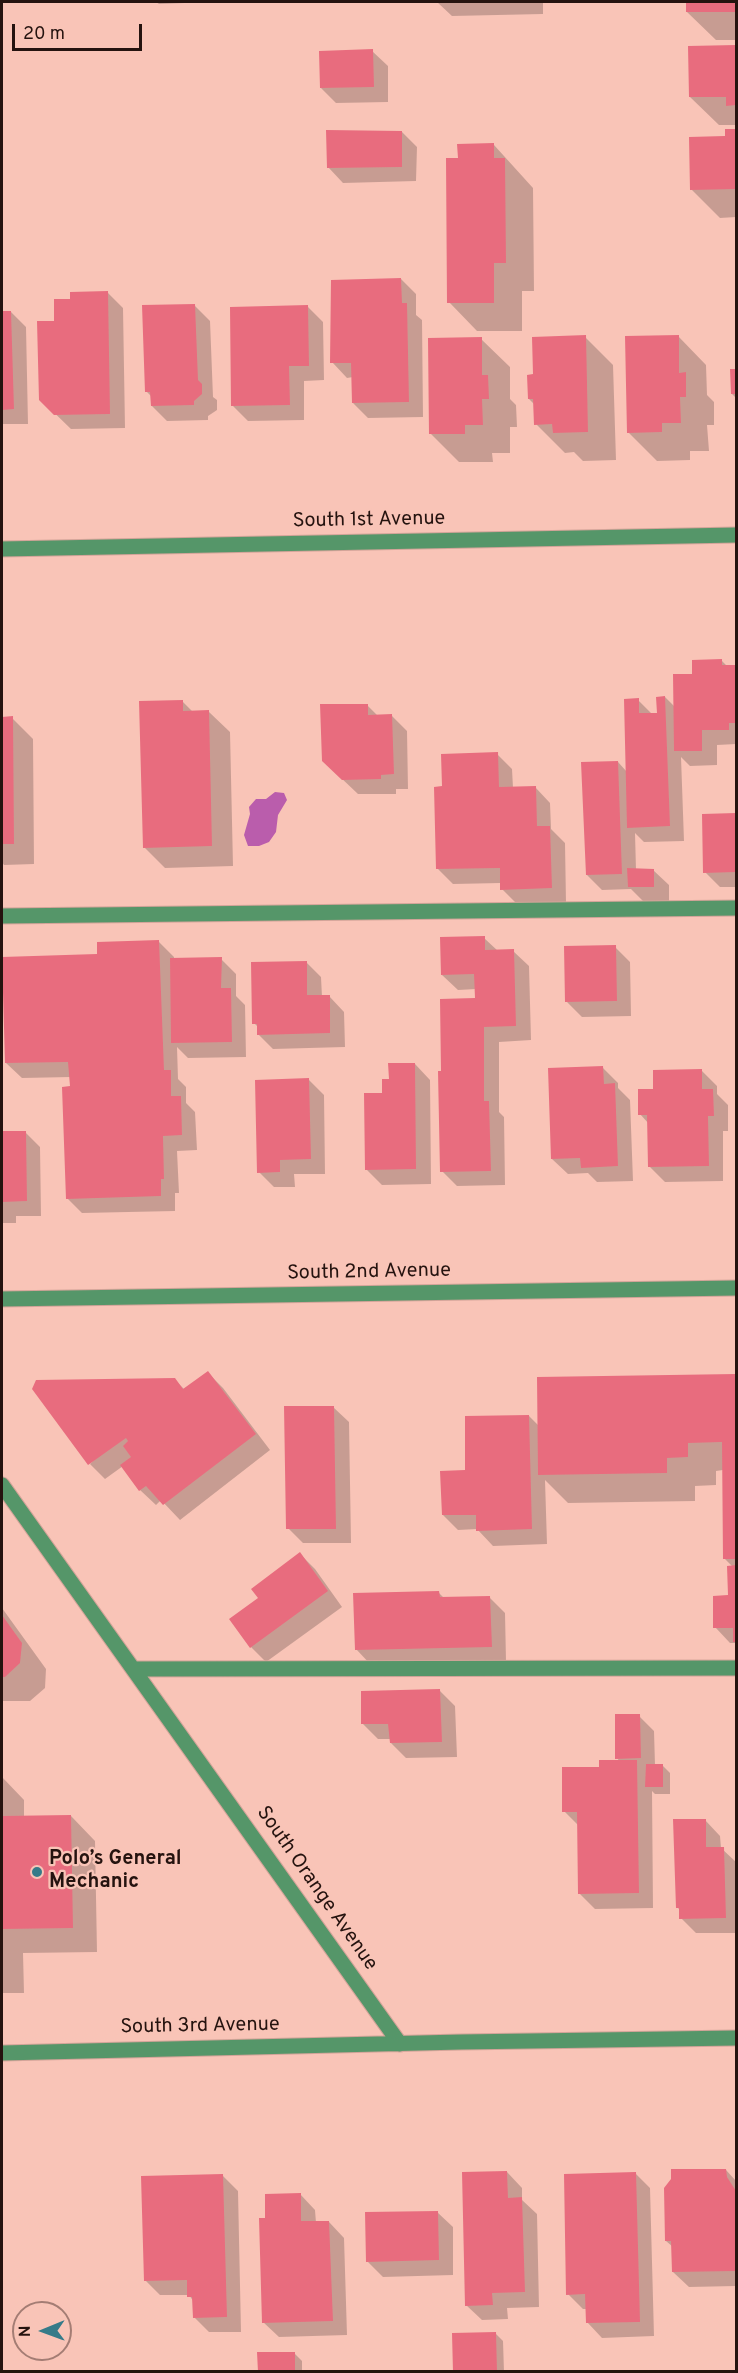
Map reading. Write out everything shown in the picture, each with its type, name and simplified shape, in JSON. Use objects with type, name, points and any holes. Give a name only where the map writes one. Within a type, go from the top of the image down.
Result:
[{"type":"street","name":"South 1st Avenue","points":[[2,549],[736,535]]},
{"type":"street","points":[[2,916],[736,909]]},
{"type":"street","name":"South 2nd Avenue","points":[[2,1299],[736,1288]]},
{"type":"street","name":"South Orange Avenue","points":[[2,1485],[400,2044]]},
{"type":"street","points":[[134,1669],[736,1668]]},
{"type":"street","points":[[400,2044],[736,2038]]},
{"type":"street","name":"South 3rd Avenue","points":[[2,2053],[400,2044]]},
{"type":"shaded area","points":[[275,792],[284,793],[287,800],[278,815],[276,832],[269,842],[259,846],[248,846],[244,835],[250,814],[249,807],[256,799],[266,799]]},
{"type":"building","points":[[686,2],[736,2],[736,12],[686,12]]},
{"type":"building","points":[[736,45],[736,105],[726,106],[726,97],[689,97],[688,46]]},
{"type":"building","points":[[373,49],[374,87],[320,88],[319,51]]},
{"type":"building","points":[[725,129],[736,129],[736,189],[690,190],[689,137],[725,136]]},
{"type":"building","points":[[326,130],[402,131],[402,167],[327,168]]},
{"type":"building","points":[[494,143],[494,158],[505,158],[506,263],[494,263],[494,303],[447,303],[446,158],[458,158],[457,144]]},
{"type":"building","points":[[401,278],[402,303],[407,303],[409,402],[352,403],[351,363],[330,363],[331,280]]},
{"type":"building","points":[[108,291],[110,414],[54,415],[39,400],[37,321],[54,321],[54,299],[70,299],[70,292]]},
{"type":"building","points":[[195,304],[198,380],[202,384],[202,394],[194,401],[194,405],[151,406],[150,392],[145,392],[142,305]]},
{"type":"building","points":[[308,305],[309,366],[289,366],[290,405],[231,406],[230,307]]},
{"type":"building","points":[[2,311],[11,311],[14,409],[2,410]]},
{"type":"building","points":[[586,335],[588,432],[553,433],[552,424],[534,425],[533,399],[528,399],[527,375],[533,374],[532,337]]},
{"type":"building","points":[[679,335],[679,373],[686,372],[686,397],[680,397],[681,423],[662,423],[662,432],[627,433],[625,336]]},
{"type":"building","points":[[482,337],[482,375],[488,375],[489,399],[482,399],[483,425],[465,425],[465,434],[429,434],[428,338]]},
{"type":"building","points":[[730,369],[736,369],[736,394],[731,394]]},
{"type":"building","points":[[722,659],[722,665],[736,665],[736,723],[729,723],[729,730],[702,730],[702,751],[674,751],[673,674],[692,674],[692,660]]},
{"type":"building","points":[[665,696],[670,826],[627,828],[624,699],[639,698],[639,713],[657,713],[656,697]]},
{"type":"building","points":[[183,700],[183,711],[209,710],[212,846],[143,848],[139,701]]},
{"type":"building","points":[[320,704],[368,704],[368,715],[392,714],[394,774],[381,775],[381,779],[342,780],[322,761]]},
{"type":"building","points":[[13,716],[14,844],[2,844],[2,717]]},
{"type":"building","points":[[498,752],[499,787],[536,786],[537,826],[550,826],[552,888],[500,890],[500,868],[436,869],[434,787],[442,786],[441,754]]},
{"type":"building","points":[[618,761],[622,874],[586,875],[581,762]]},
{"type":"building","points":[[736,813],[736,872],[703,873],[702,814]]},
{"type":"building","points":[[627,868],[654,869],[654,887],[628,887]]},
{"type":"building","points":[[485,936],[485,950],[514,949],[516,1026],[484,1027],[484,1101],[489,1101],[491,1171],[440,1172],[438,1071],[441,1071],[440,999],[475,998],[474,974],[441,975],[440,937]]},
{"type":"building","points":[[159,940],[164,1070],[171,1070],[171,1096],[181,1096],[182,1135],[163,1136],[164,1179],[161,1179],[161,1196],[66,1199],[62,1087],[70,1086],[68,1062],[5,1063],[2,957],[97,954],[97,942]]},
{"type":"building","points":[[616,945],[617,1001],[565,1002],[564,946]]},
{"type":"building","points":[[222,957],[221,988],[231,988],[232,1042],[171,1043],[170,958]]},
{"type":"building","points":[[307,961],[307,995],[330,995],[330,1033],[257,1035],[257,1024],[252,1024],[251,962]]},
{"type":"building","points":[[388,1063],[415,1063],[416,1169],[365,1170],[364,1093],[382,1093],[382,1079],[389,1079]]},
{"type":"building","points":[[603,1066],[604,1084],[615,1083],[618,1166],[581,1168],[580,1158],[551,1159],[548,1068]]},
{"type":"building","points":[[702,1069],[702,1089],[713,1089],[714,1116],[708,1116],[709,1166],[648,1167],[647,1115],[638,1115],[638,1089],[653,1089],[653,1070]]},
{"type":"building","points":[[309,1078],[311,1159],[280,1160],[280,1172],[257,1173],[255,1080]]},
{"type":"building","points":[[2,1131],[26,1131],[27,1201],[2,1202]]},
{"type":"building","points":[[208,1371],[256,1434],[163,1505],[146,1486],[139,1491],[120,1465],[131,1457],[123,1446],[128,1441],[126,1438],[88,1465],[32,1389],[36,1380],[175,1378],[183,1389]]},
{"type":"building","points":[[736,1374],[736,1559],[723,1559],[722,1442],[688,1443],[688,1457],[667,1458],[667,1473],[538,1475],[537,1377]]},
{"type":"building","points":[[284,1406],[334,1406],[336,1529],[286,1529]]},
{"type":"building","points":[[529,1415],[532,1529],[476,1531],[476,1515],[442,1515],[440,1471],[465,1470],[465,1416]]},
{"type":"building","points":[[300,1552],[328,1591],[250,1648],[229,1619],[258,1598],[251,1589]]},
{"type":"building","points":[[736,1565],[736,1642],[733,1642],[733,1628],[713,1628],[713,1596],[728,1595],[727,1566]]},
{"type":"building","points":[[439,1591],[440,1597],[490,1596],[492,1647],[355,1650],[353,1593]]},
{"type":"building","points":[[2,1615],[22,1643],[20,1663],[5,1677],[2,1677]]},
{"type":"building","points":[[440,1689],[442,1742],[390,1743],[388,1724],[361,1724],[361,1691]]},
{"type":"building","points":[[615,1714],[640,1714],[641,1758],[615,1759]]},
{"type":"building","points":[[599,1760],[637,1760],[639,1893],[578,1894],[577,1812],[562,1812],[562,1767],[599,1767]]},
{"type":"building","points":[[646,1764],[663,1764],[663,1787],[645,1787]]},
{"type":"building","name":"Polo’s General Mechanic","points":[[71,1815],[73,1928],[2,1929],[2,1816]]},
{"type":"building","points":[[673,1819],[706,1819],[706,1847],[724,1847],[726,1918],[679,1919],[679,1908],[676,1908]]},
{"type":"building","points":[[671,2169],[726,2169],[727,2177],[736,2191],[736,2271],[672,2272],[671,2241],[665,2241],[664,2188],[671,2179]]},
{"type":"building","points":[[507,2171],[508,2198],[522,2197],[525,2292],[492,2293],[493,2305],[465,2306],[462,2172]]},
{"type":"building","points":[[636,2172],[640,2322],[586,2323],[585,2294],[566,2295],[564,2174]]},
{"type":"building","points":[[223,2174],[227,2317],[193,2318],[192,2297],[187,2297],[187,2280],[144,2281],[141,2176]]},
{"type":"building","points":[[301,2193],[301,2221],[329,2221],[333,2321],[262,2323],[259,2218],[265,2218],[265,2194]]},
{"type":"building","points":[[438,2211],[439,2260],[366,2262],[365,2212]]},
{"type":"building","points":[[496,2332],[497,2372],[453,2372],[452,2333]]},
{"type":"building","points":[[257,2352],[295,2352],[295,2372],[258,2372]]},
{"type":"place","name":"Polo’s General Mechanic","points":[[37,1872]]}]
